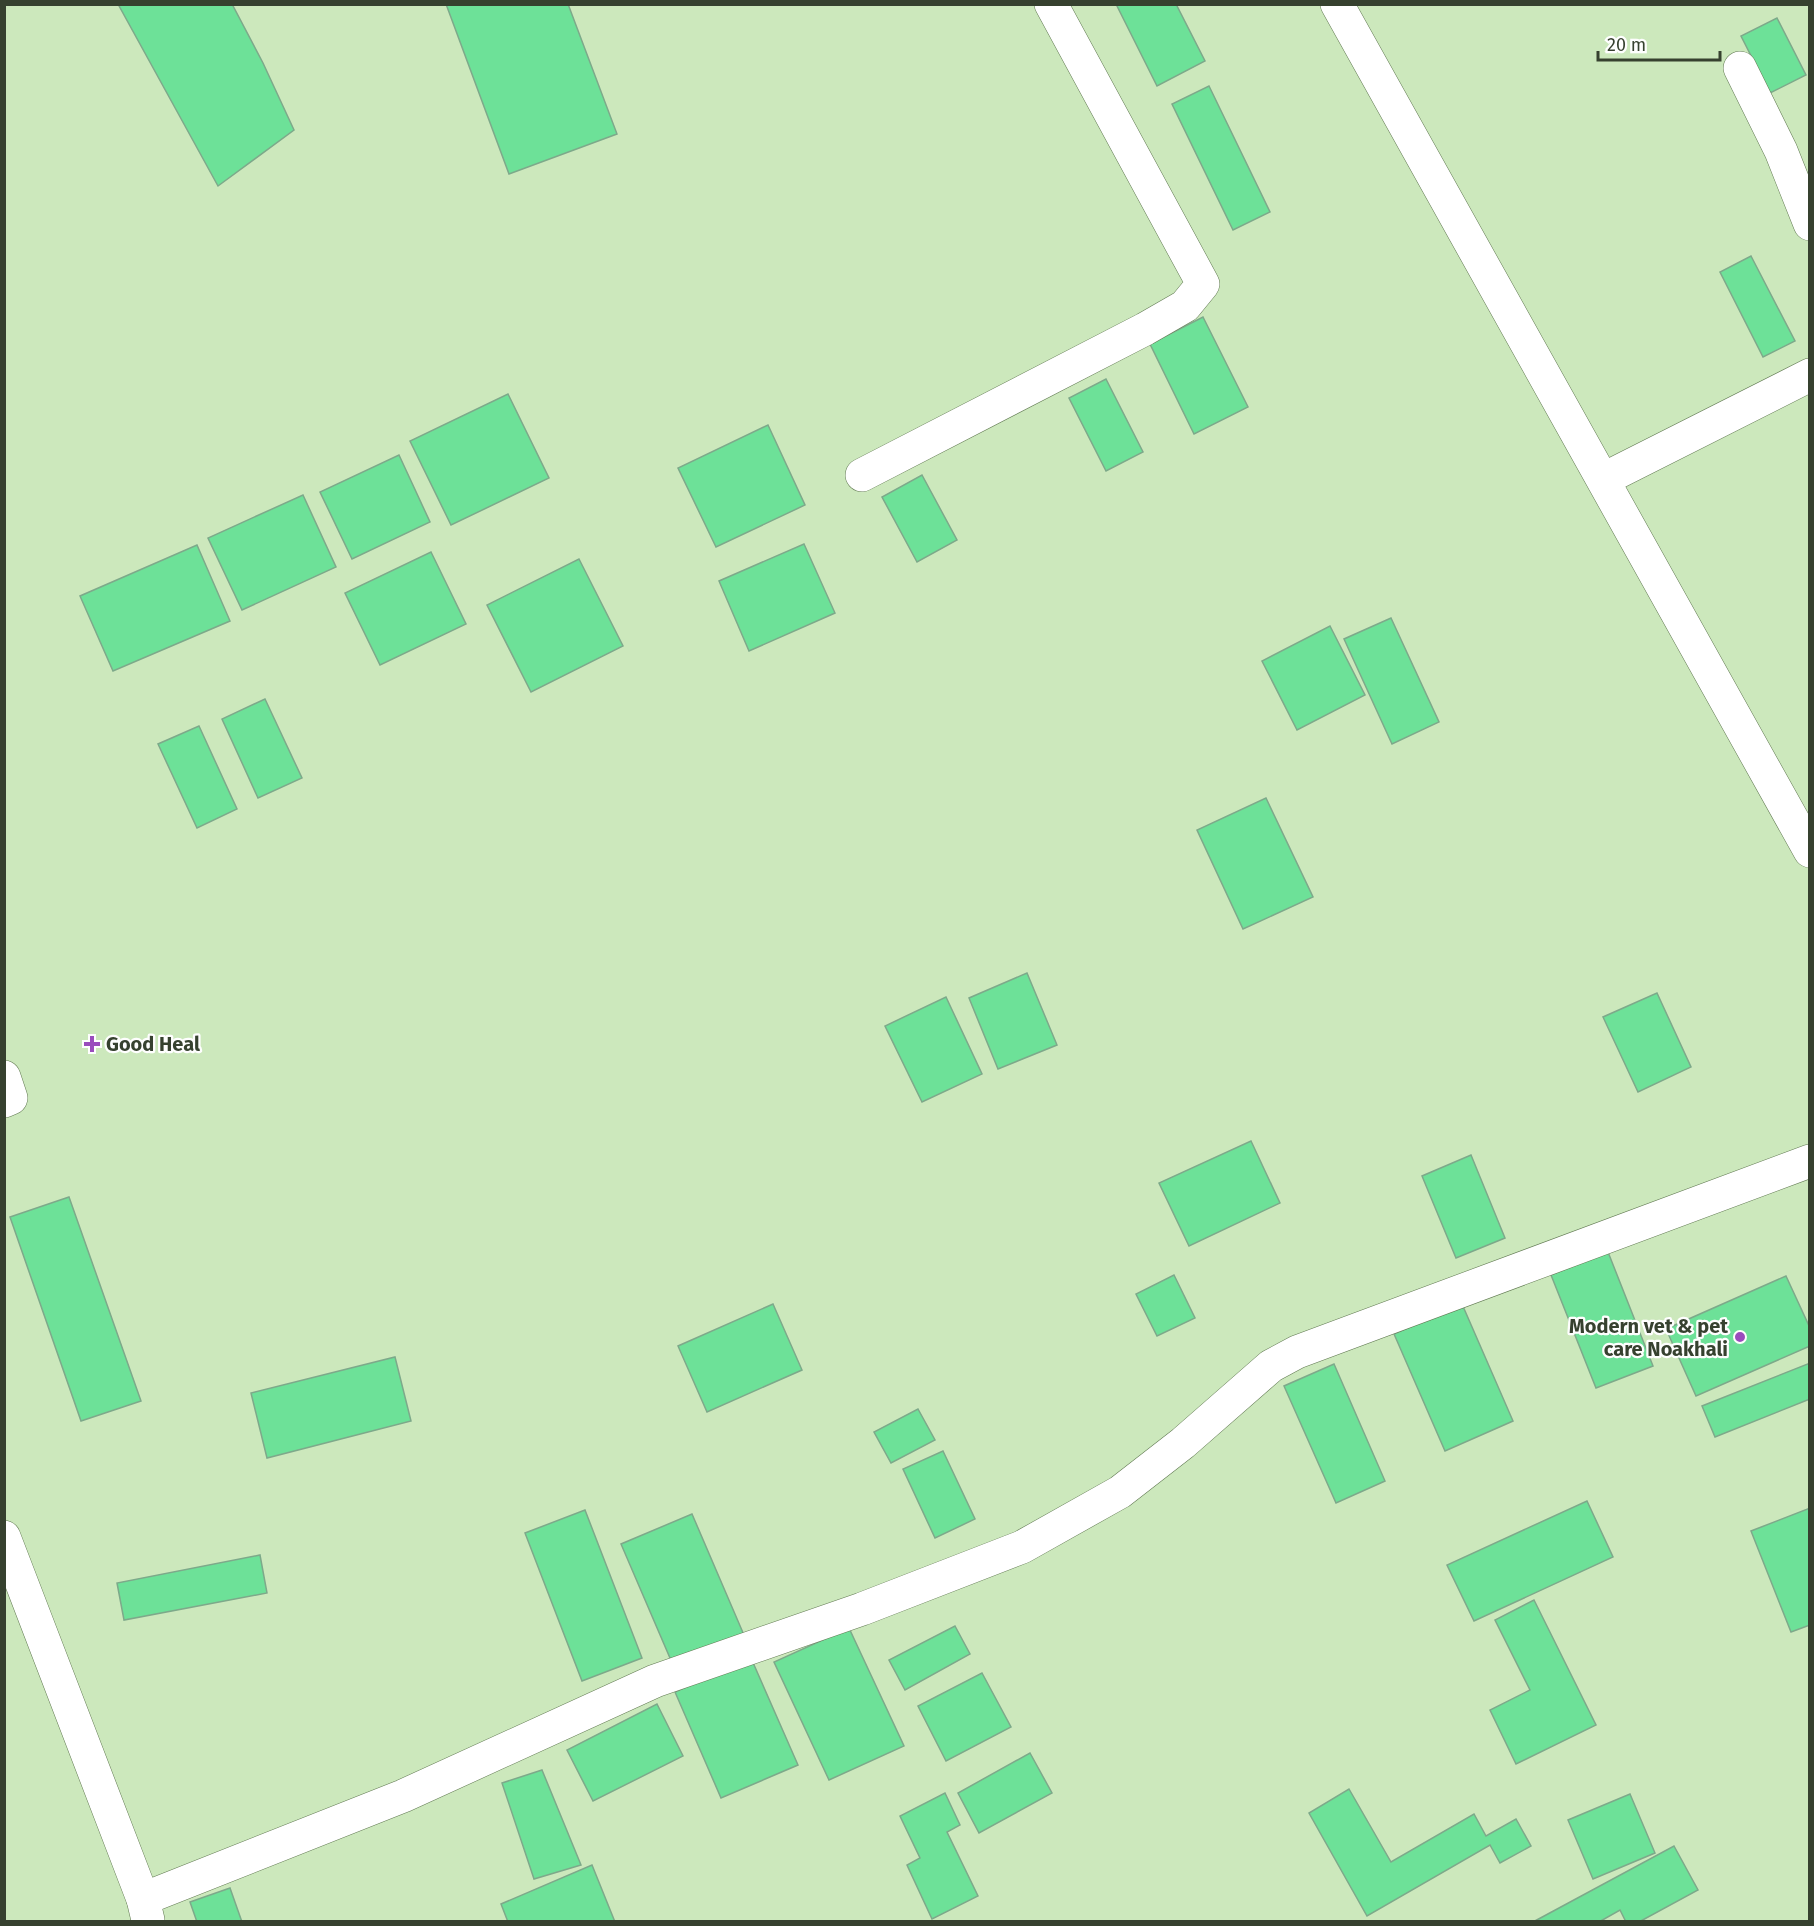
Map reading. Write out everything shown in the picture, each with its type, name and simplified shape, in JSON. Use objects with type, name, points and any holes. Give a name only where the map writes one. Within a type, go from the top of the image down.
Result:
[{"type":"street","points":[[862,475],[1145,329],[1185,306],[1203,284],[1051,4]]},
{"type":"street","points":[[1338,4],[1809,851]]},
{"type":"street","points":[[1740,68],[1782,151],[1809,224]]},
{"type":"street","points":[[1604,479],[1809,375]]},
{"type":"street","points":[[4,1077],[11,1098],[4,1101]]},
{"type":"street","points":[[4,1537],[146,1910],[404,1796],[655,1681],[862,1609],[1022,1546],[1120,1492],[1182,1443],[1271,1365],[1297,1352],[1809,1161]]},
{"type":"building","points":[[118,4],[232,4],[294,130],[218,186]]},
{"type":"building","points":[[446,4],[568,4],[617,134],[509,174]]},
{"type":"building","points":[[1116,4],[1176,4],[1205,61],[1157,86]]},
{"type":"building","points":[[1777,18],[1806,75],[1770,93],[1741,36]]},
{"type":"building","points":[[1209,86],[1270,212],[1233,230],[1172,104]]},
{"type":"building","points":[[1751,256],[1795,341],[1763,357],[1720,272]]},
{"type":"building","points":[[1203,317],[1248,407],[1194,434],[1150,344]]},
{"type":"building","points":[[1106,379],[1143,452],[1106,471],[1069,398]]},
{"type":"building","points":[[508,394],[549,478],[451,525],[410,441]]},
{"type":"building","points":[[768,425],[805,505],[716,547],[678,468]]},
{"type":"building","points":[[399,455],[430,522],[352,559],[320,492]]},
{"type":"building","points":[[922,475],[957,540],[917,562],[882,497]]},
{"type":"building","points":[[303,495],[336,567],[242,610],[208,538]]},
{"type":"building","points":[[804,544],[835,613],[749,651],[719,581]]},
{"type":"building","points":[[197,545],[230,621],[113,671],[80,596]]},
{"type":"building","points":[[431,552],[466,624],[380,665],[345,593]]},
{"type":"building","points":[[579,559],[623,646],[531,692],[487,605]]},
{"type":"building","points":[[1391,618],[1439,722],[1392,744],[1344,639]]},
{"type":"building","points":[[1330,626],[1365,695],[1297,730],[1262,661]]},
{"type":"building","points":[[265,699],[302,778],[258,798],[222,719]]},
{"type":"building","points":[[199,726],[237,809],[197,828],[158,744]]},
{"type":"building","points":[[1266,798],[1313,897],[1243,929],[1197,830]]},
{"type":"building","points":[[1027,973],[1057,1045],[998,1069],[969,998]]},
{"type":"building","points":[[1657,993],[1691,1067],[1638,1092],[1603,1017]]},
{"type":"building","points":[[946,997],[982,1074],[922,1102],[885,1026]]},
{"type":"building","points":[[1251,1141],[1280,1203],[1189,1246],[1159,1183]]},
{"type":"building","points":[[1471,1155],[1505,1238],[1456,1258],[1422,1176]]},
{"type":"building","points":[[69,1197],[141,1401],[81,1421],[10,1217]]},
{"type":"building","points":[[1608,1252],[1653,1366],[1596,1388],[1551,1275]]},
{"type":"building","points":[[1174,1275],[1195,1318],[1157,1336],[1136,1294]]},
{"type":"building","name":"Modern vet & pet care Noakhali","points":[[1786,1276],[1810,1328],[1810,1346],[1696,1396],[1666,1329]]},
{"type":"building","points":[[773,1304],[802,1370],[707,1412],[678,1346]]},
{"type":"building","points":[[1462,1304],[1513,1421],[1445,1451],[1394,1334]]},
{"type":"building","points":[[395,1357],[411,1421],[267,1458],[251,1393]]},
{"type":"building","points":[[1810,1363],[1810,1399],[1715,1437],[1702,1406]]},
{"type":"building","points":[[1334,1364],[1385,1481],[1336,1503],[1284,1386]]},
{"type":"building","points":[[918,1409],[935,1440],[891,1463],[874,1432]]},
{"type":"building","points":[[943,1451],[975,1519],[935,1538],[903,1469]]},
{"type":"building","points":[[1587,1501],[1613,1557],[1474,1621],[1447,1565]]},
{"type":"building","points":[[1810,1508],[1810,1625],[1791,1632],[1751,1531]]},
{"type":"building","points":[[585,1510],[642,1658],[582,1681],[525,1533]]},
{"type":"building","points":[[692,1514],[744,1635],[673,1665],[621,1544]]},
{"type":"building","points":[[260,1555],[267,1593],[124,1620],[117,1583]]},
{"type":"building","points":[[1534,1600],[1596,1725],[1516,1764],[1490,1710],[1530,1690],[1495,1620]]},
{"type":"building","points":[[955,1626],[970,1654],[905,1690],[889,1660]]},
{"type":"building","points":[[849,1628],[904,1746],[829,1780],[774,1662]]},
{"type":"building","points":[[751,1658],[798,1765],[721,1798],[675,1692]]},
{"type":"building","points":[[982,1673],[1011,1727],[946,1761],[918,1706]]},
{"type":"building","points":[[657,1704],[683,1756],[593,1801],[567,1750]]},
{"type":"building","points":[[1030,1753],[1052,1793],[979,1833],[958,1793]]},
{"type":"building","points":[[542,1770],[581,1865],[534,1879],[502,1783]]},
{"type":"building","points":[[1349,1789],[1391,1862],[1474,1814],[1486,1836],[1516,1819],[1531,1846],[1500,1863],[1490,1845],[1367,1916],[1309,1813]]},
{"type":"building","points":[[945,1793],[960,1825],[947,1832],[978,1896],[932,1919],[907,1865],[920,1858],[900,1816]]},
{"type":"building","points":[[1630,1794],[1655,1853],[1593,1879],[1568,1820]]},
{"type":"building","points":[[1674,1846],[1698,1890],[1639,1922],[1626,1922],[1620,1910],[1599,1922],[1533,1922]]},
{"type":"building","points":[[592,1865],[615,1922],[508,1922],[501,1904]]},
{"type":"building","points":[[230,1888],[242,1922],[197,1922],[190,1902]]},
{"type":"place","name":"Good Heal","points":[[92,1044]]},
{"type":"place","name":"Modern vet & pet care Noakhali","points":[[1740,1337]]}]
